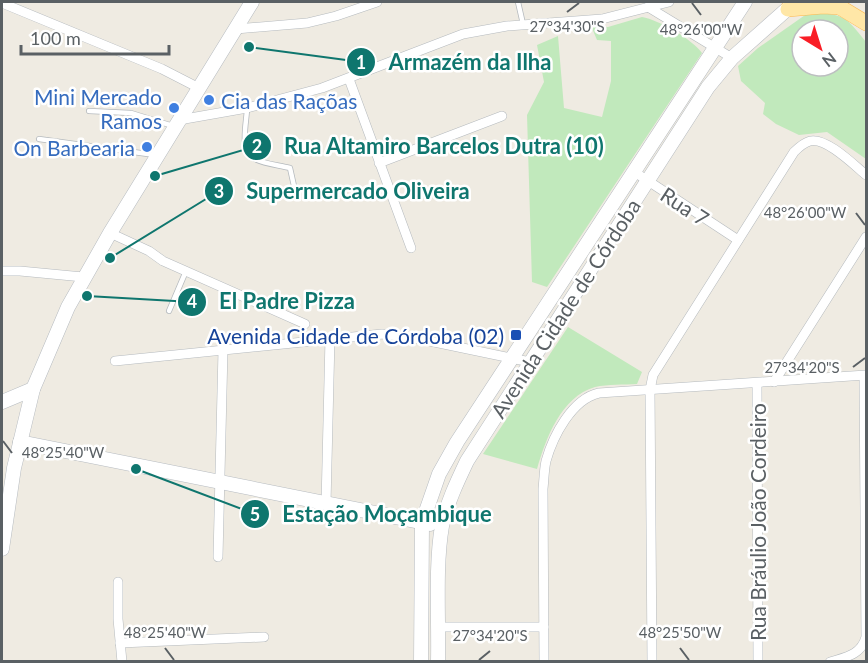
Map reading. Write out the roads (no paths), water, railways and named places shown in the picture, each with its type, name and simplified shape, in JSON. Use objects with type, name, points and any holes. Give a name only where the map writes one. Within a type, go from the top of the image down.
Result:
[{"type":"main road","points":[[792,5],[823,6],[842,3],[866,24]]},
{"type":"street","points":[[2,549],[20,442],[33,389],[68,307],[83,277],[252,2]]},
{"type":"street","points":[[236,29],[307,22],[336,16],[377,2]]},
{"type":"street","points":[[177,123],[247,108],[349,79],[455,37],[486,29],[523,24],[602,19],[669,2]]},
{"type":"street","name":"Avenida Cidade de Córdoba","points":[[421,662],[422,523],[431,493],[446,461],[745,2]]},
{"type":"street","points":[[2,3],[162,69],[199,88]]},
{"type":"street","name":"Avenida Cidade de Córdoba","points":[[438,662],[439,562],[442,527],[451,496],[467,461],[708,87],[732,58],[792,5]]},
{"type":"street","points":[[648,7],[732,58]]},
{"type":"street","points":[[349,79],[411,248]]},
{"type":"street","points":[[380,162],[502,116]]},
{"type":"street","points":[[652,662],[650,390],[656,368],[794,152],[808,141],[818,141],[827,144],[867,175]]},
{"type":"street","name":"Rua 7","points":[[633,171],[738,240]]},
{"type":"street","points":[[110,234],[305,324]]},
{"type":"street","points":[[774,382],[867,237]]},
{"type":"street","points":[[2,271],[20,270],[83,277]]},
{"type":"street","points":[[115,361],[366,334],[399,335],[530,362]]},
{"type":"street","points":[[326,504],[330,338]]},
{"type":"street","points":[[218,557],[223,350]]},
{"type":"street","points":[[544,662],[544,476],[550,449],[569,415],[585,398],[599,393],[865,376],[866,637],[859,650],[848,657],[830,662]]},
{"type":"street","name":"Rua Bráulio João Cordeiro","points":[[757,383],[758,662]]},
{"type":"street","points":[[2,402],[33,389]]},
{"type":"street","points":[[20,442],[442,527]]},
{"type":"street","points":[[118,582],[122,662]]},
{"type":"street","points":[[439,627],[544,627]]},
{"type":"street","points":[[120,643],[264,637]]},
{"type":"lane","points":[[518,2],[523,24]]},
{"type":"lane","points":[[247,108],[245,145],[248,153],[253,158],[290,168],[294,186]]},
{"type":"lane","points":[[89,111],[131,113],[177,123]]},
{"type":"lane","points":[[39,139],[158,155]]},
{"type":"lane","points":[[169,311],[186,271]]},
{"type":"place","name":"Armazém da Ilha","points":[[249,47]]},
{"type":"place","name":"Cia das Raçõas","points":[[209,100]]},
{"type":"place","name":"Mini Mercado Ramos","points":[[174,108]]},
{"type":"place","name":"On Barbearia","points":[[147,147]]},
{"type":"place","name":"Rua Altamiro Barcelos Dutra (10)","points":[[155,176]]},
{"type":"place","name":"Supermercado Oliveira","points":[[110,258]]},
{"type":"place","name":"El Padre Pizza","points":[[87,296]]},
{"type":"place","name":"Avenida Cidade de Córdoba (02)","points":[[516,335]]},
{"type":"place","name":"Estação Moçambique","points":[[136,469]]}]
